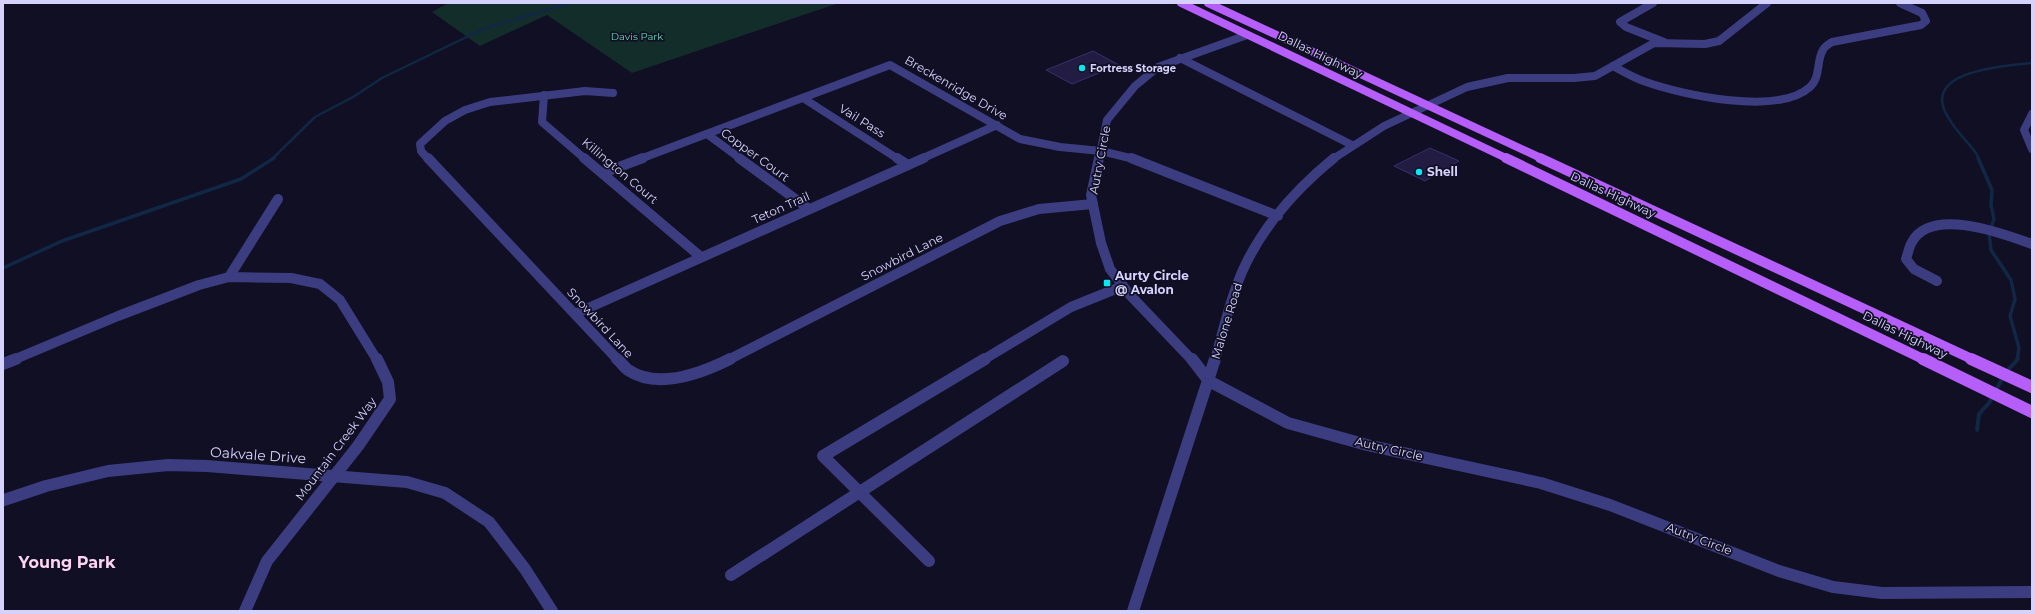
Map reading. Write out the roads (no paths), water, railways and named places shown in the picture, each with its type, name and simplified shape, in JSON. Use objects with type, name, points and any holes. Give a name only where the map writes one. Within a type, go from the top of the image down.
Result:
[{"type":"main road","name":"Dallas Highway","points":[[1181,3],[1727,263],[2032,412]]},
{"type":"main road","name":"Dallas Highway","points":[[1208,3],[2032,388]]},
{"type":"street","points":[[1652,3],[1620,22],[1626,27],[1667,44]]},
{"type":"street","name":"Malone Road","points":[[1134,611],[1209,381],[1228,309],[1243,270],[1278,216],[1294,195],[1319,170],[1352,145],[1426,105],[1476,83],[1491,79],[1537,77],[1583,78],[1598,76],[1612,66],[1646,46],[1654,43],[1705,44],[1719,41],[1767,3]]},
{"type":"street","points":[[1612,66],[1646,82],[1719,100],[1776,100],[1795,95],[1809,88],[1816,80],[1823,49],[1832,42],[1921,25],[1926,21],[1922,13],[1900,3]]},
{"type":"street","name":"Autry Circle","points":[[1247,35],[1158,67],[1135,86],[1107,120],[1091,195],[1101,243],[1110,270],[1123,286],[1187,353],[1209,381],[1288,423],[1367,445],[1541,483],[1610,505],[1779,571],[1833,587],[1882,593],[2032,592]]},
{"type":"street","points":[[1180,58],[1352,145]]},
{"type":"street","name":"Breckenridge Drive","points":[[603,173],[890,64],[1020,138],[1060,147],[1101,151],[1129,157],[1278,216]]},
{"type":"street","name":"Snowbird Lane","points":[[613,93],[585,91],[490,102],[465,110],[445,121],[420,144],[421,151],[628,370],[649,378],[677,379],[722,363],[1000,221],[1039,209],[1093,204]]},
{"type":"street","name":"Killington Court","points":[[544,96],[542,122],[701,257]]},
{"type":"street","name":"Vail Pass","points":[[802,98],[908,164]]},
{"type":"street","points":[[2031,116],[2024,130],[2032,149]]},
{"type":"street","name":"Teton Trail","points":[[575,314],[997,125]]},
{"type":"street","name":"Copper Court","points":[[707,134],[809,208]]},
{"type":"street","points":[[229,277],[278,198]]},
{"type":"street","points":[[1937,281],[1914,269],[1906,259],[1907,250],[1911,244],[1928,226],[1949,223],[1974,226],[2032,244]]},
{"type":"street","name":"Mountain Creek Way","points":[[3,364],[118,316],[199,285],[229,277],[290,278],[320,284],[340,300],[380,364],[388,382],[390,399],[358,446],[333,475],[267,561],[245,611]]},
{"type":"street","points":[[929,561],[822,456],[1071,307],[1123,286]]},
{"type":"street","points":[[730,575],[1063,361]]},
{"type":"street","name":"Oakvale Drive","points":[[4,500],[46,486],[108,471],[168,465],[207,466],[407,482],[445,493],[489,522],[525,569],[552,611]]},
{"type":"waterway","points":[[272,159],[315,117],[353,97],[382,78],[483,29],[570,3]]},
{"type":"waterway","points":[[1979,159],[1948,117],[1942,101],[1945,89],[1955,80],[1969,74],[1986,69],[2032,63]]},
{"type":"waterway","points":[[3,268],[62,241],[241,179],[274,158]]},
{"type":"waterway","points":[[1978,158],[1992,190],[1991,205],[1994,219],[1989,233],[1991,250],[2011,280],[2015,299],[2010,316],[2019,348],[2017,360]]},
{"type":"waterway","points":[[2006,372],[2018,359]]},
{"type":"waterway","points":[[1977,430],[1979,414],[1989,403],[2003,377]]},
{"type":"place","name":"Fortress Storage","points":[[1082,68]]},
{"type":"place","name":"Shell","points":[[1419,172]]},
{"type":"place","name":"Aurty Circle @ Avalon","points":[[1107,283]]},
{"type":"district","name":"Young Park","points":[[67,562]]},
{"type":"park label","name":"Davis Park","points":[[637,36]]}]
